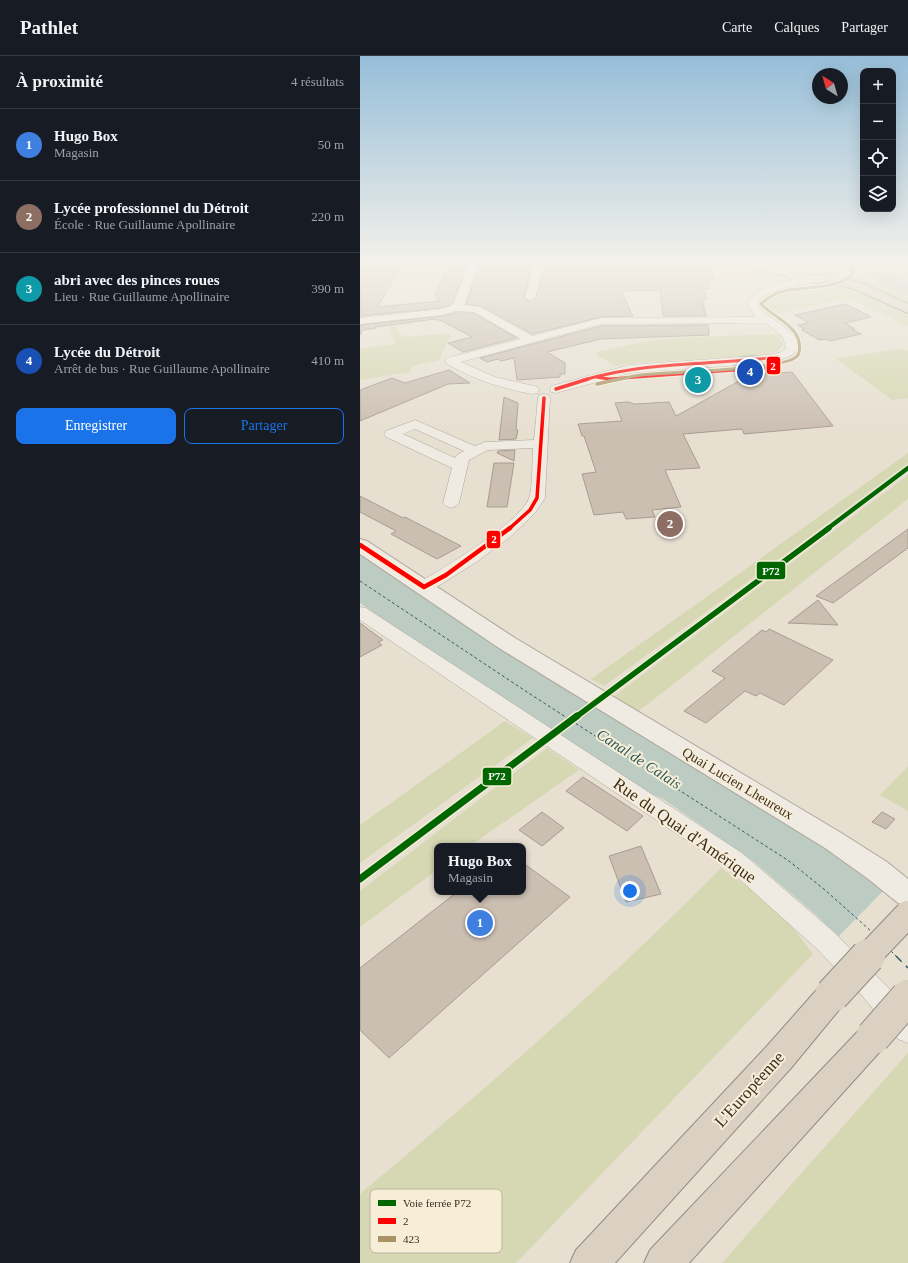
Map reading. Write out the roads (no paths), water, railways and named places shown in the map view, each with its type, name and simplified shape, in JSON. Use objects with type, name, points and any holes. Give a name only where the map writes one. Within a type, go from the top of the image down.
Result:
[{"type":"highway","name":"L'Européenne","points":[[589,1263],[779,1057],[832,995],[908,914]]},
{"type":"highway","points":[[663,1263],[873,1037],[908,997]]},
{"type":"street","points":[[496,320],[531,340]]},
{"type":"street","points":[[715,320],[601,321],[452,361],[462,368],[483,376],[514,386],[544,393],[604,375],[630,369],[767,359],[789,354],[792,350],[791,341],[782,329],[770,320]]},
{"type":"street","points":[[430,584],[486,546],[520,520],[530,510],[537,498],[544,393]]},
{"type":"street","points":[[460,466],[391,434],[415,424],[475,451]]},
{"type":"street","points":[[451,503],[462,458],[485,446],[540,444]]},
{"type":"street","name":"Quai Lucien Lheureux","points":[[360,534],[563,677],[828,837],[876,870],[908,895]]},
{"type":"street","name":"Quai Lucien Lheureux","points":[[360,545],[430,584]]},
{"type":"street","name":"Rue du Quai d'Amérique","points":[[360,612],[734,860],[776,895],[833,949],[908,1030]]},
{"type":"water","name":"Canal de Calais","points":[[360,551],[830,851],[856,869],[899,903],[846,944],[815,914],[753,861],[663,799],[647,792],[406,636],[360,603]]},
{"type":"rail line","name":"P72","points":[[360,879],[908,468]]},
{"type":"place","name":"Lycée du Détroit","points":[[750,372]]},
{"type":"place","name":"abri avec des pinces roues","points":[[698,380]]},
{"type":"place","name":"Lycée professionnel du Détroit","points":[[670,524]]},
{"type":"place","name":"Hugo Box","points":[[480,923]]}]
